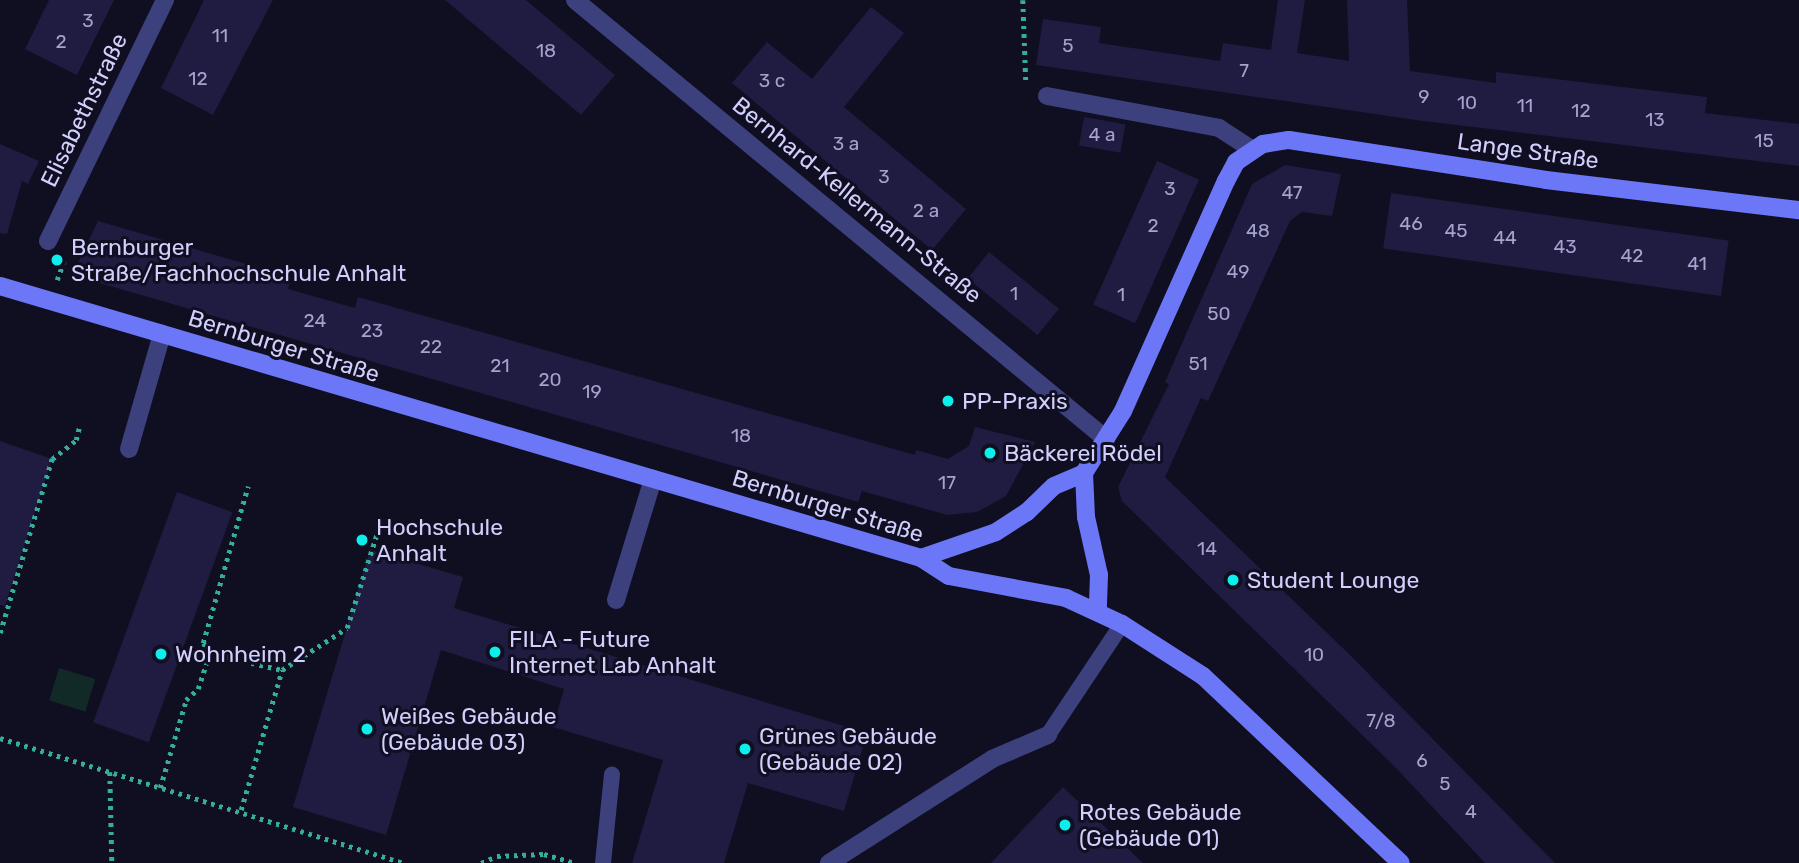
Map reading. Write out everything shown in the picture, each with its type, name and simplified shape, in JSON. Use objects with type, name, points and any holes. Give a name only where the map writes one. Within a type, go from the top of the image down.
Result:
[{"type":"main road","name":"Lange Straße","points":[[1251,149],[1289,140],[1546,180],[1799,211]]},
{"type":"main road","points":[[921,558],[996,532],[1027,512],[1054,486],[1084,473],[1106,439],[1226,181],[1236,162],[1251,149]]},
{"type":"main road","name":"Bernburger Straße","points":[[0,286],[921,558],[949,576],[1066,598],[1122,624],[1221,691],[1401,863]]},
{"type":"main road","points":[[1084,473],[1086,517],[1100,575],[1098,612]]},
{"type":"street","name":"Elisabethstraße","points":[[47,241],[165,0]]},
{"type":"street","name":"Bernhard-Kellermann-Straße","points":[[575,0],[1106,439]]},
{"type":"street","points":[[1047,96],[1219,128],[1251,149]]},
{"type":"street","name":"Bernburger Straße","points":[[129,449],[162,334]]},
{"type":"street","points":[[616,600],[653,479]]},
{"type":"street","points":[[830,863],[992,759],[1048,736]]},
{"type":"lane","points":[[1048,736],[1122,624]]},
{"type":"lane","points":[[603,863],[612,774]]},
{"type":"path","points":[[1023,0],[1026,88],[1047,96]]},
{"type":"path","points":[[47,241],[68,249],[51,301]]},
{"type":"path","points":[[0,633],[52,459],[76,440],[79,428]]},
{"type":"path","points":[[248,486],[202,643],[210,653],[282,670]]},
{"type":"path","points":[[241,810],[282,670],[347,628],[380,524]]},
{"type":"path","points":[[160,788],[186,700],[198,689],[210,653]]},
{"type":"path","points":[[0,738],[160,788],[241,810],[403,863]]},
{"type":"path","points":[[110,772],[112,863]]},
{"type":"path","points":[[481,863],[497,856],[544,854],[575,863]]},
{"type":"green space","points":[[59,668],[95,679],[85,712],[49,701]]},
{"type":"building","points":[[49,0],[114,0],[77,75],[25,49]]},
{"type":"building","points":[[204,0],[273,0],[213,115],[161,88]]},
{"type":"building","points":[[445,0],[526,0],[615,75],[581,115]]},
{"type":"building","points":[[1278,0],[1305,0],[1297,53],[1349,61],[1347,0],[1407,0],[1410,71],[1496,83],[1496,72],[1707,97],[1705,113],[1799,124],[1799,166],[1423,121],[1036,65],[1043,19],[1101,27],[1099,43],[1220,61],[1223,43],[1271,50]]},
{"type":"building","points":[[871,7],[904,33],[844,107],[966,209],[932,250],[732,83],[767,42],[812,79]]},
{"type":"building","points":[[1084,117],[1125,124],[1120,153],[1079,146]]},
{"type":"building","points":[[0,144],[39,161],[28,184],[22,181],[7,234],[0,233]]},
{"type":"building","points":[[1157,161],[1199,180],[1135,323],[1093,304]]},
{"type":"building","points":[[1285,165],[1341,174],[1332,216],[1302,212],[1290,221],[1208,401],[1201,398],[1165,477],[1351,656],[1555,863],[1485,863],[1395,767],[1122,501],[1118,487],[1169,384],[1165,382],[1252,184]]},
{"type":"building","points":[[1391,193],[1729,240],[1721,296],[1383,248]]},
{"type":"building","points":[[98,221],[291,277],[288,289],[355,308],[358,297],[915,455],[916,450],[948,459],[969,446],[975,427],[1035,442],[1006,496],[977,512],[947,515],[862,491],[858,502],[72,275]]},
{"type":"building","points":[[989,252],[1059,309],[1038,335],[968,278]]},
{"type":"building","points":[[0,441],[52,459],[5,606],[0,605]]},
{"type":"building","name":"Wohnheim 2","points":[[177,492],[232,512],[149,742],[93,722]]},
{"type":"building","points":[[370,550],[463,577],[454,608],[867,733],[844,811],[748,783],[724,863],[632,863],[663,760],[553,727],[564,689],[441,650],[386,835],[293,807]]},
{"type":"building","name":"Rotes Gebäude (Gebäude 01)","points":[[1063,787],[1143,863],[991,863]]},
{"type":"place","name":"Bernburger Straße/Fachhochschule Anhalt","points":[[57,260]]},
{"type":"place","name":"PP-Praxis","points":[[948,401]]},
{"type":"place","name":"Bäckerei Rödel","points":[[990,453]]},
{"type":"place","name":"Hochschule Anhalt","points":[[362,540]]},
{"type":"place","name":"Student Lounge","points":[[1233,580]]},
{"type":"place","name":"FILA - Future Internet Lab Anhalt","points":[[495,652]]},
{"type":"place","name":"Wohnheim 2","points":[[161,654]]},
{"type":"place","name":"Weißes Gebäude (Gebäude 03)","points":[[367,729]]},
{"type":"place","name":"Grünes Gebäude (Gebäude 02)","points":[[745,749]]},
{"type":"place","name":"Rotes Gebäude (Gebäude 01)","points":[[1065,825]]}]
